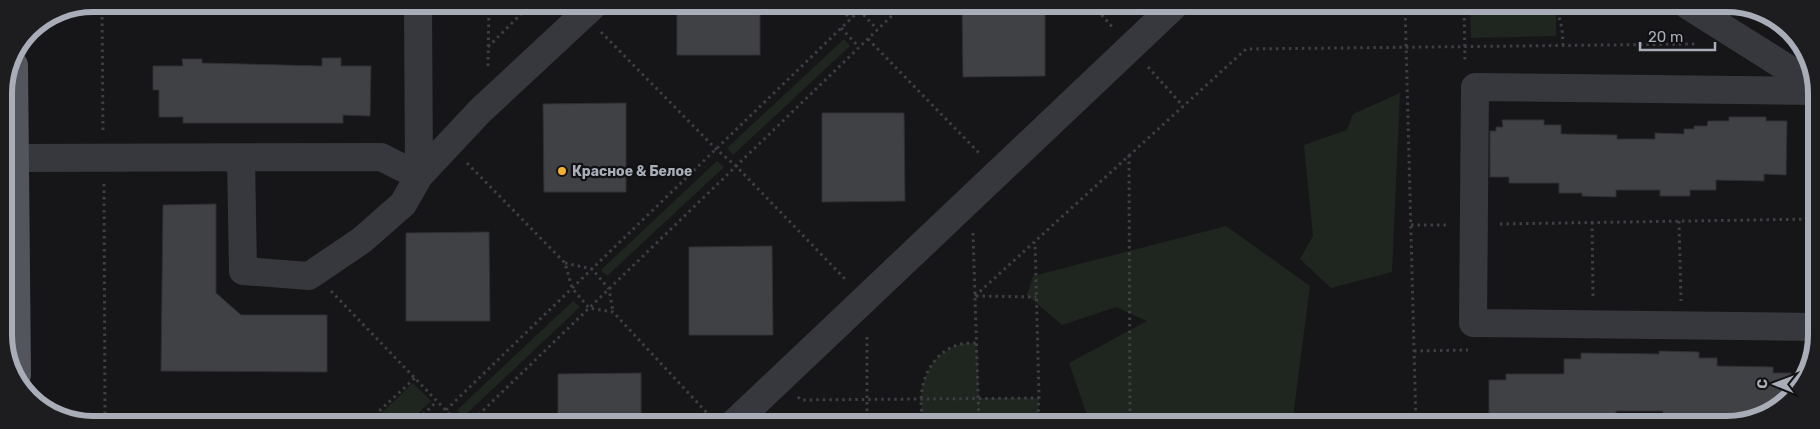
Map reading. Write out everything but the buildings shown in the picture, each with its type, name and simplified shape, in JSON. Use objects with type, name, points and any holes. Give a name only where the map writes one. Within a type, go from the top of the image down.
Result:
[{"type":"main road","points":[[14,79],[17,360]]},
{"type":"lane","points":[[418,12],[419,176]]},
{"type":"lane","points":[[241,158],[244,271],[309,276],[362,240],[403,204],[419,176],[480,112],[586,12]]},
{"type":"lane","points":[[729,416],[784,376],[1168,12]]},
{"type":"lane","points":[[1697,12],[1806,80]]},
{"type":"lane","points":[[1808,91],[1475,88],[1473,323],[1808,327]]},
{"type":"lane","points":[[15,158],[381,157],[419,176]]},
{"type":"path","points":[[102,12],[105,416]]},
{"type":"path","points":[[488,66],[489,12]]},
{"type":"path","points":[[488,47],[523,12]]},
{"type":"path","points":[[844,12],[851,19]]},
{"type":"path","points":[[446,410],[857,12]]},
{"type":"path","points":[[861,12],[877,29]]},
{"type":"path","points":[[478,416],[895,12]]},
{"type":"path","points":[[1405,12],[1416,416]]},
{"type":"path","points":[[1464,12],[1466,82],[1475,88]]},
{"type":"path","points":[[1558,12],[1562,28],[1563,45]]},
{"type":"path","points":[[841,28],[859,47]]},
{"type":"path","points":[[602,34],[716,149],[736,166],[865,299],[867,338],[866,416]]},
{"type":"path","points":[[975,296],[1246,48],[1718,44],[1732,34]]},
{"type":"path","points":[[868,39],[998,173]]},
{"type":"path","points":[[1129,156],[1130,416]]},
{"type":"path","points":[[465,161],[565,263],[572,288],[589,308],[613,312]]},
{"type":"path","points":[[972,199],[979,416]]},
{"type":"path","points":[[1411,225],[1808,220]]},
{"type":"path","points":[[1679,221],[1681,325]]},
{"type":"path","points":[[1592,222],[1593,324]]},
{"type":"path","points":[[1035,241],[1039,398],[1037,416]]},
{"type":"path","points":[[565,263],[592,268],[609,289],[613,312],[717,416]]},
{"type":"path","points":[[314,273],[452,416]]},
{"type":"path","points":[[975,296],[1036,296]]},
{"type":"path","points":[[922,416],[920,399],[922,383],[928,370],[948,350],[961,344],[977,343]]},
{"type":"path","points":[[784,376],[801,400],[1039,398]]},
{"type":"path","points":[[374,416],[415,378]]},
{"type":"path","points":[[422,416],[437,401]]},
{"type":"shaded area","points":[[1470,12],[1556,12],[1556,36],[1471,38]]},
{"type":"shaded area","points":[[844,39],[850,46],[733,155],[727,148]]},
{"type":"shaded area","points":[[1400,93],[1392,272],[1331,288],[1300,259],[1313,236],[1304,145],[1347,130],[1353,114]]},
{"type":"shaded area","points":[[717,161],[724,167],[607,276],[601,270]]},
{"type":"shaded area","points":[[1226,226],[1310,286],[1293,416],[1087,416],[1069,363],[1147,321],[1116,307],[1062,325],[1027,295],[1033,276]]},
{"type":"shaded area","points":[[573,301],[580,307],[464,416],[457,410]]},
{"type":"shaded area","points":[[967,343],[977,343],[979,398],[1039,398],[1037,416],[923,416],[922,388],[931,365],[949,349]]},
{"type":"shaded area","points":[[413,383],[431,401],[415,416],[378,416]]},
{"type":"place","name":"Красное & Белое","points":[[562,171]]}]
